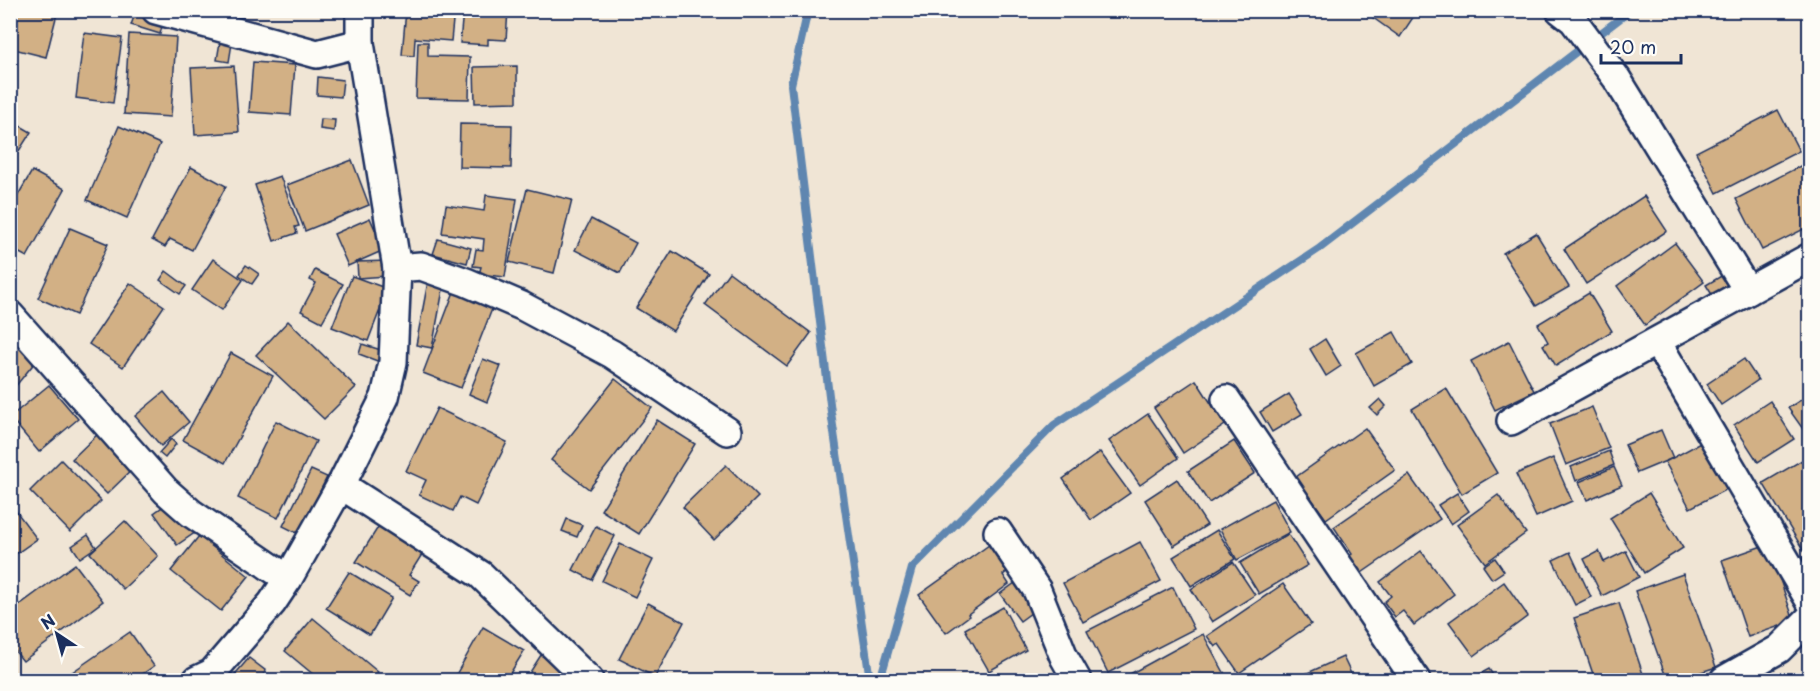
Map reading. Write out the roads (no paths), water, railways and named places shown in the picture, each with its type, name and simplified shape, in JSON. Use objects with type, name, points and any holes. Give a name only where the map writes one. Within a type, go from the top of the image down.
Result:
[{"type":"street","points":[[156,10],[317,54],[360,44]]},
{"type":"street","points":[[198,680],[212,673],[272,603],[288,579],[341,485],[385,397],[393,362],[397,268],[360,44],[360,10]]},
{"type":"street","points":[[1567,15],[1617,79],[1748,291]]},
{"type":"street","points":[[1511,421],[1809,257]]},
{"type":"street","points":[[397,268],[421,266],[522,306],[612,354],[727,431]]},
{"type":"street","points":[[10,315],[166,491],[191,513],[288,579]]},
{"type":"street","points":[[1657,342],[1809,601]]},
{"type":"street","points":[[1226,399],[1416,681]]},
{"type":"street","points":[[341,485],[481,575],[589,681]]},
{"type":"street","points":[[998,532],[1037,590],[1064,657],[1077,681]]},
{"type":"street","points":[[1724,681],[1779,649],[1809,618]]},
{"type":"waterway","points":[[808,10],[791,85],[831,412],[870,680]]},
{"type":"waterway","points":[[880,680],[912,568],[1054,425],[1320,248],[1631,10]]}]
